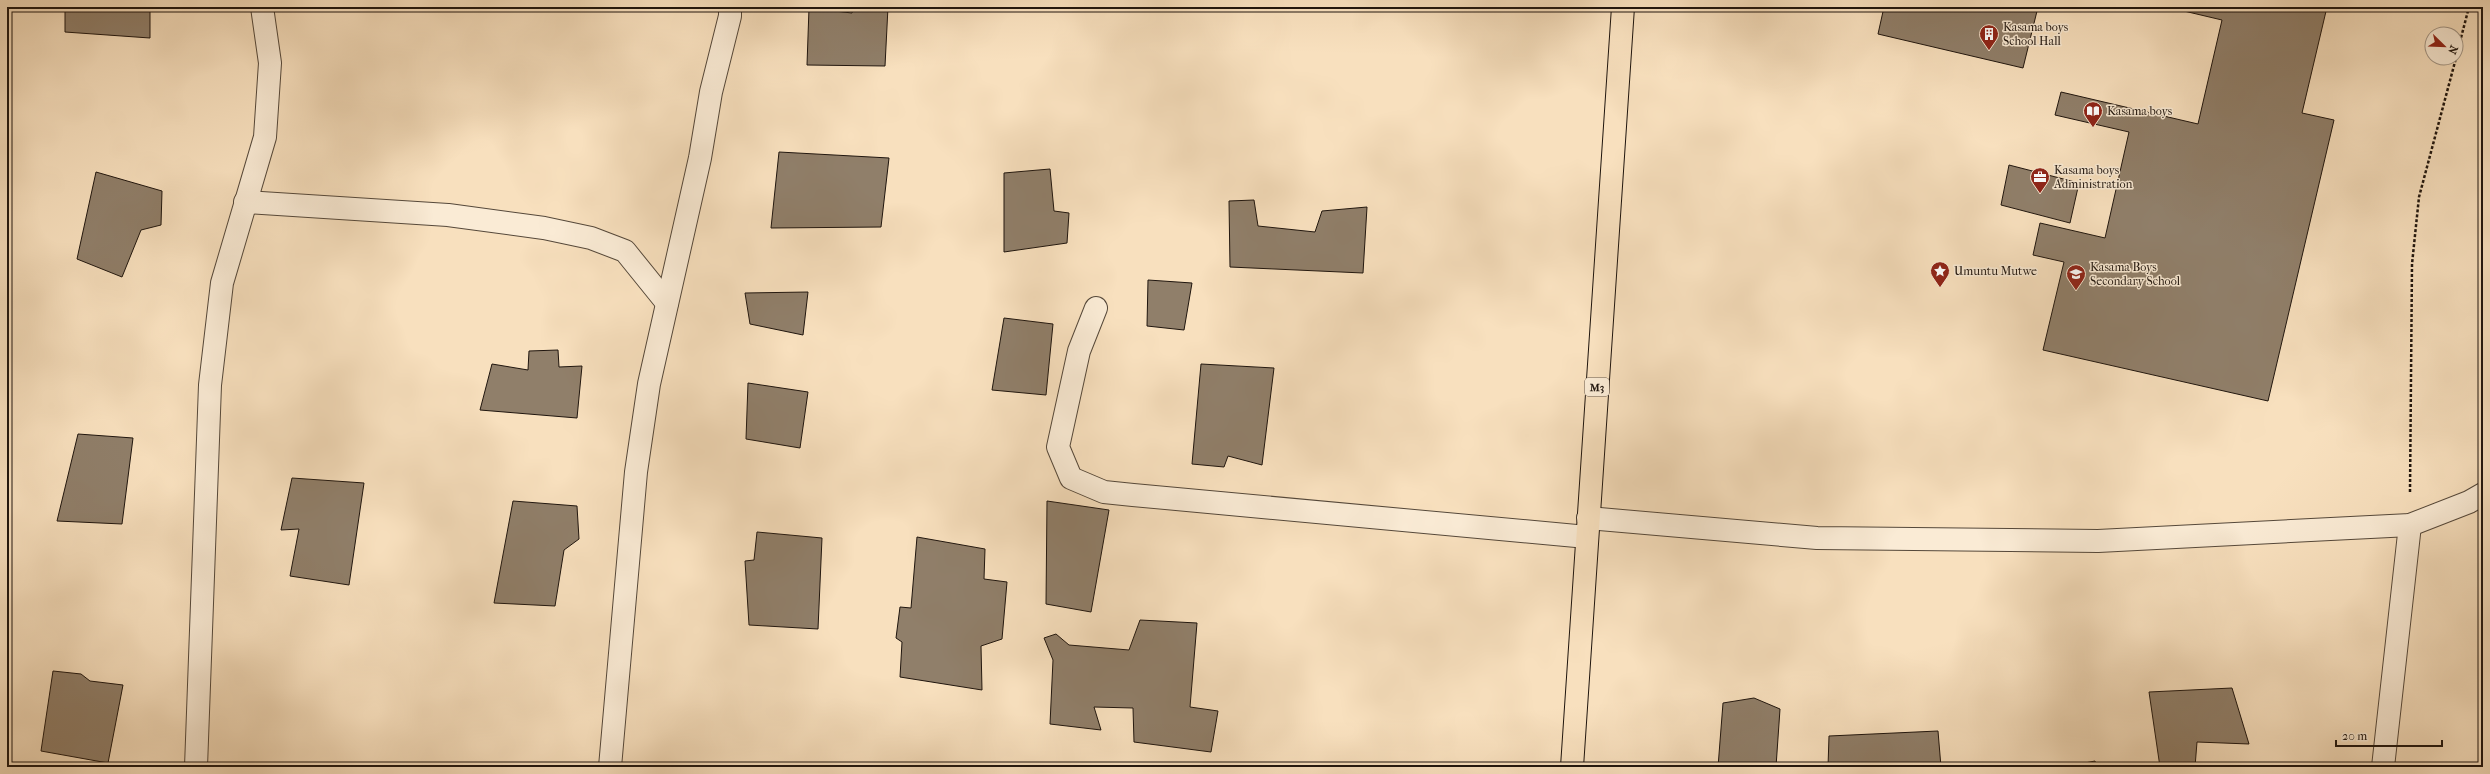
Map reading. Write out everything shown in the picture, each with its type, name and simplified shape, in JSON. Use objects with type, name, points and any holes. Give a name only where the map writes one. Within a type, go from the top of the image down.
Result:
[{"type":"main road","name":"M3","points":[[1572,767],[1623,7]]},
{"type":"street","points":[[196,767],[210,385],[222,283],[265,137],[270,63],[262,7]]},
{"type":"street","points":[[610,767],[636,472],[649,384],[700,158],[711,92],[730,16],[730,7]]},
{"type":"street","points":[[245,202],[448,215],[544,228],[591,238],[626,251],[667,303]]},
{"type":"street","points":[[1096,308],[1079,351],[1058,447],[1071,478],[1104,492],[1588,527],[1817,538],[2098,541],[2410,525],[2469,502],[2483,494]]},
{"type":"street","points":[[2383,767],[2410,525]]},
{"type":"path","points":[[2464,26],[2469,7]]},
{"type":"path","points":[[2410,525],[2412,264],[2419,198],[2454,66]]},
{"type":"building","points":[[65,7],[150,7],[150,38],[65,32]]},
{"type":"building","points":[[853,7],[888,7],[885,66],[807,65],[809,8],[852,13]]},
{"type":"building","name":"Kasama boys School Hall","points":[[1884,7],[2038,7],[2023,68],[1878,34]]},
{"type":"building","points":[[2167,7],[2327,7],[2302,113],[2334,120],[2268,401],[2043,350],[2064,262],[2033,255],[2040,223],[2105,238],[2129,132],[2055,115],[2061,92],[2198,124],[2222,20]]},
{"type":"building","points":[[779,152],[889,158],[881,227],[771,228]]},
{"type":"building","name":"Kasama boys Administration","points":[[2009,165],[2079,183],[2070,223],[2001,205]]},
{"type":"building","points":[[1050,169],[1054,211],[1069,213],[1067,243],[1004,252],[1004,173]]},
{"type":"building","points":[[96,172],[162,191],[161,225],[141,230],[122,277],[77,259]]},
{"type":"building","points":[[1254,200],[1258,226],[1315,232],[1322,211],[1367,207],[1363,273],[1230,267],[1229,201]]},
{"type":"building","points":[[1148,280],[1192,283],[1184,330],[1147,326]]},
{"type":"building","points":[[808,292],[803,335],[750,324],[745,293]]},
{"type":"building","points":[[1004,318],[1053,324],[1046,395],[992,390]]},
{"type":"building","points":[[558,350],[559,367],[582,366],[577,418],[480,410],[492,364],[528,370],[529,351]]},
{"type":"building","points":[[1201,364],[1274,368],[1262,465],[1228,456],[1224,467],[1192,464]]},
{"type":"building","points":[[748,383],[808,392],[800,448],[746,439]]},
{"type":"building","points":[[78,434],[133,438],[122,524],[57,521]]},
{"type":"building","points":[[292,478],[364,483],[349,585],[290,576],[299,529],[281,530]]},
{"type":"building","points":[[513,501],[577,506],[579,539],[564,550],[555,606],[494,603]]},
{"type":"building","points":[[1047,501],[1109,510],[1091,612],[1046,604]]},
{"type":"building","points":[[757,532],[822,538],[818,629],[749,625],[745,561],[754,560]]},
{"type":"building","points":[[917,537],[985,549],[984,579],[1007,582],[1002,639],[981,646],[982,690],[900,677],[902,642],[896,638],[900,607],[911,608]]},
{"type":"building","points":[[1140,620],[1197,623],[1190,707],[1218,711],[1211,752],[1134,742],[1133,708],[1094,707],[1101,730],[1050,724],[1053,660],[1044,638],[1056,634],[1069,645],[1129,650]]},
{"type":"building","points":[[53,671],[81,674],[90,681],[123,685],[108,763],[41,751]]},
{"type":"building","points":[[2232,688],[2249,744],[2197,742],[2195,767],[2160,767],[2149,692]]},
{"type":"building","points":[[1754,698],[1780,709],[1776,767],[1718,767],[1723,703]]},
{"type":"building","points":[[1938,731],[1941,767],[1828,767],[1829,736]]},
{"type":"building","points":[[2095,761],[2097,767],[2064,767]]},
{"type":"place","name":"Kasama boys School Hall","points":[[1989,51]]},
{"type":"place","name":"Kasama boys","points":[[2093,128]]},
{"type":"place","name":"Kasama boys Administration","points":[[2040,194]]},
{"type":"place","name":"Umuntu Mutwe","points":[[1940,288]]},
{"type":"place","name":"Kasama Boys Secondary School","points":[[2076,291]]}]
